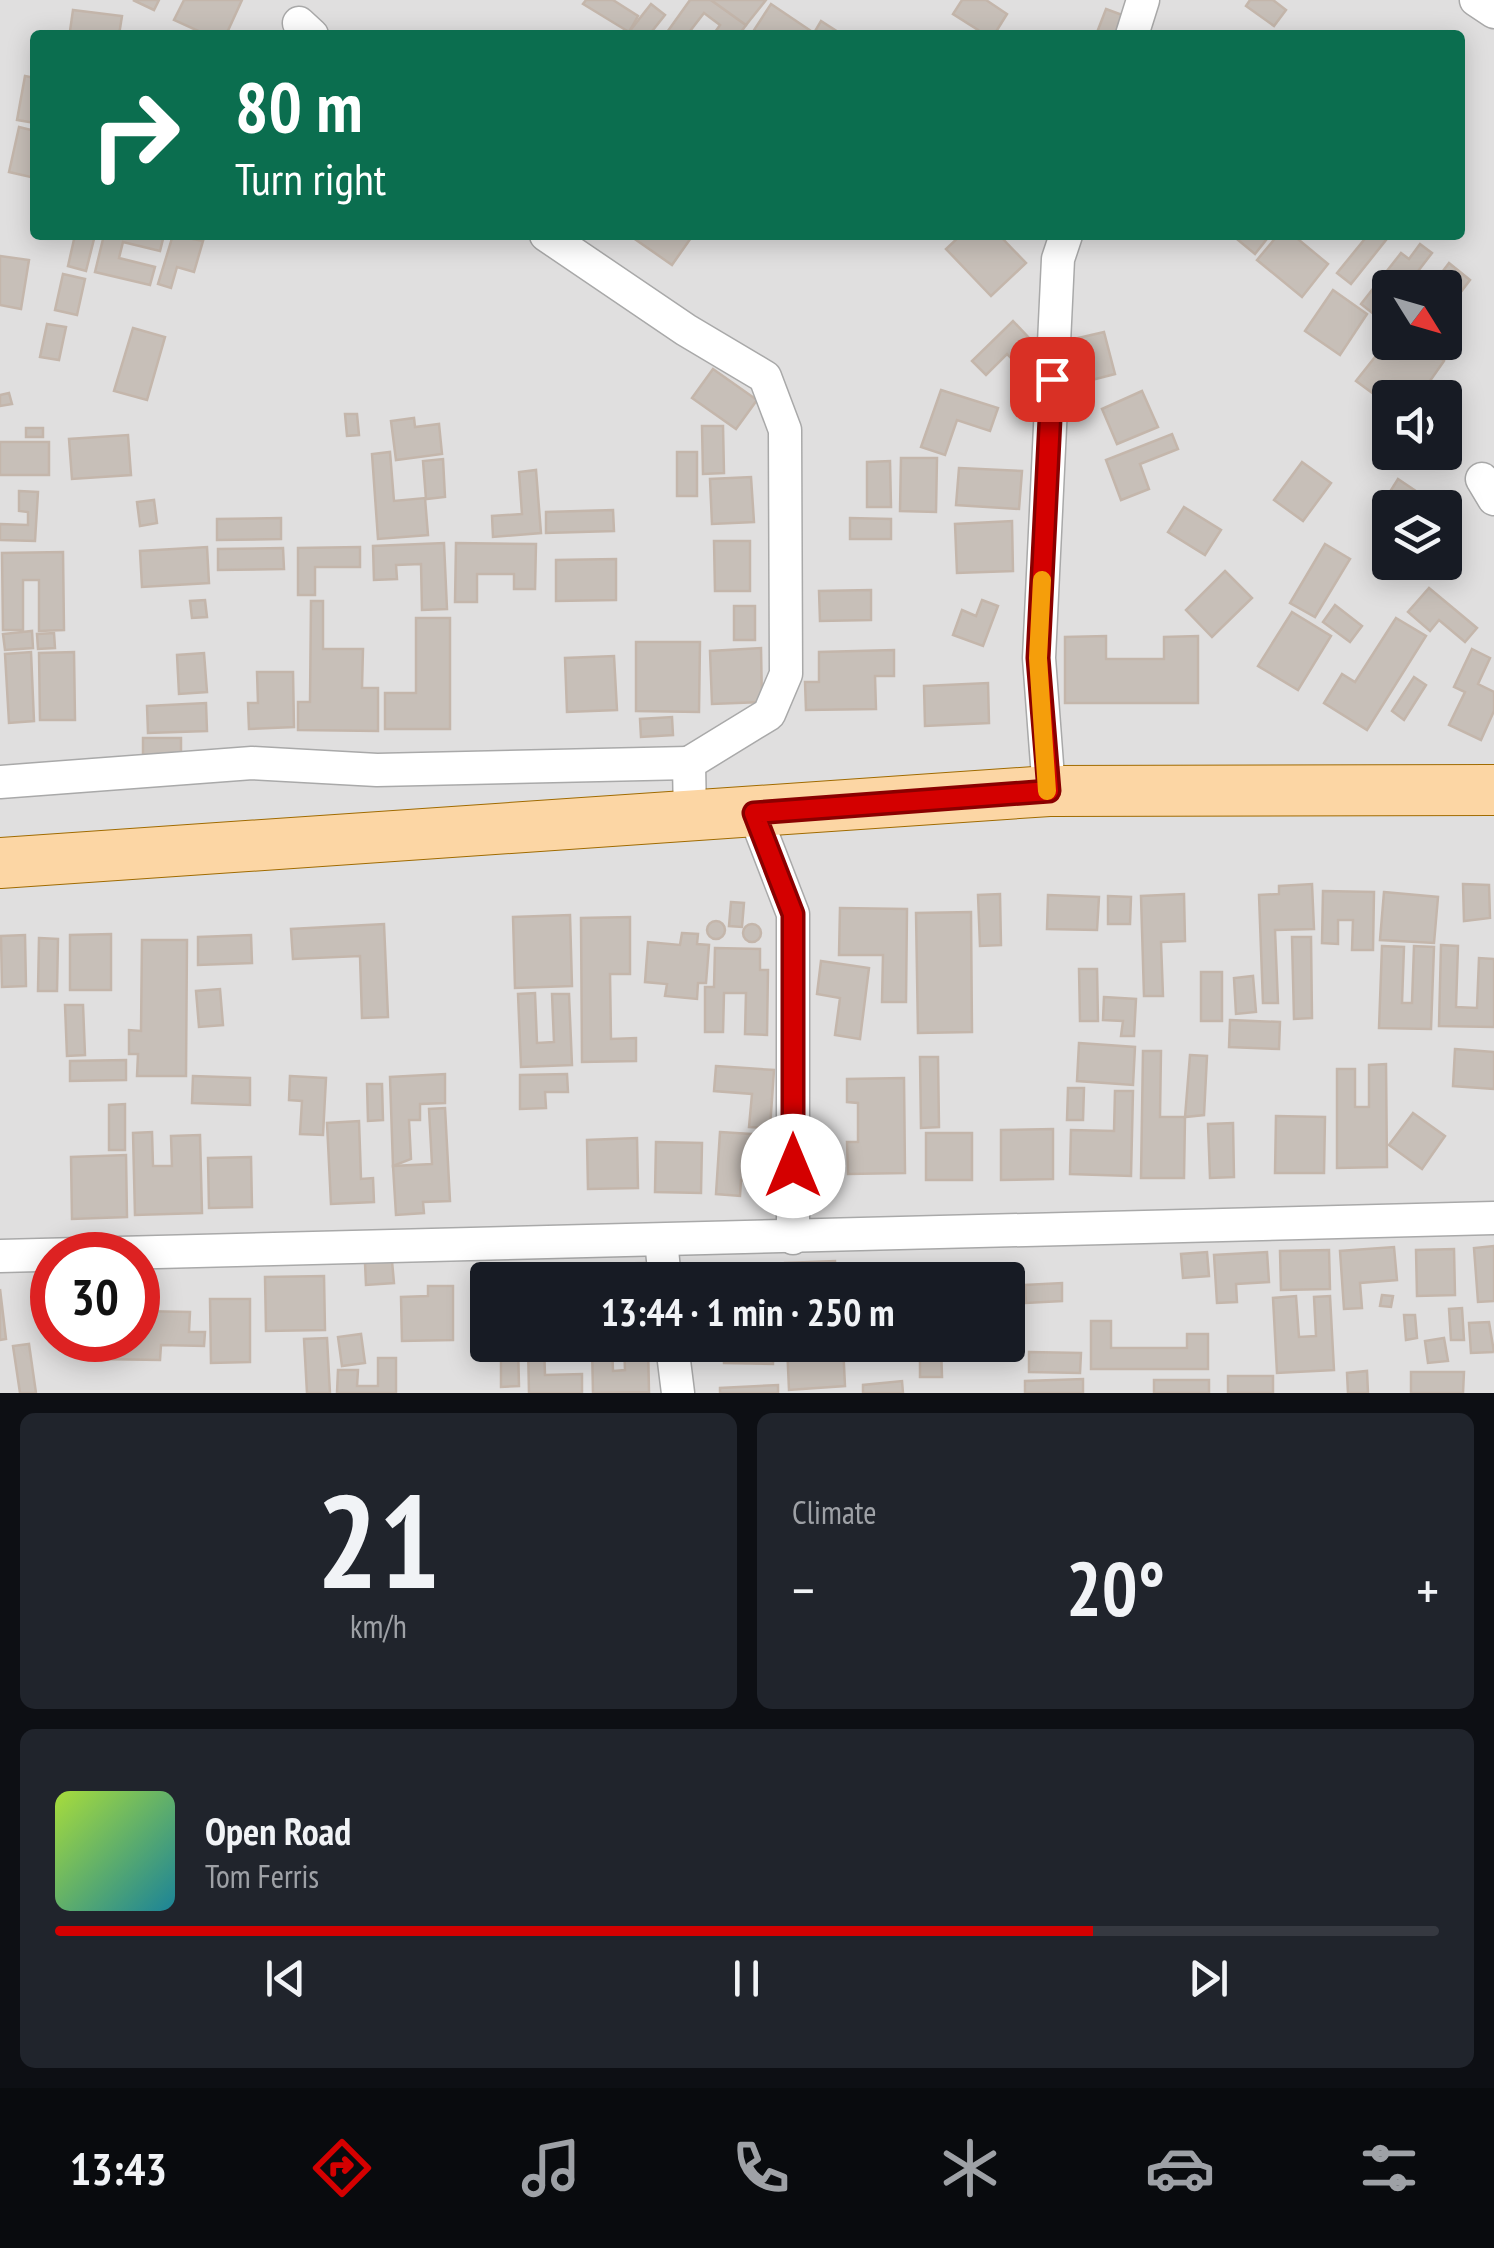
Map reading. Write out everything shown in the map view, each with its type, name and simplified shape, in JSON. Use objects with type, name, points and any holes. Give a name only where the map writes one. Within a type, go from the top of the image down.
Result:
[{"type":"main road","points":[[0,863],[1049,791],[1494,790]]},
{"type":"street","points":[[1134,30],[1143,0]]},
{"type":"street","points":[[1476,0],[1494,12]]},
{"type":"street","points":[[0,782],[252,762],[377,770],[689,763],[769,714],[786,674],[786,430],[764,378],[553,240]]},
{"type":"street","points":[[1049,791],[1038,658],[1058,260],[1064,240]]},
{"type":"street","points":[[689,763],[690,818]]},
{"type":"street","points":[[754,813],[793,914],[793,1238]]},
{"type":"street","points":[[0,1256],[1494,1218]]},
{"type":"street","points":[[661,1240],[663,1262]]},
{"type":"street","points":[[674,1362],[678,1393]]},
{"type":"shaded area","points":[[0,0],[1494,0],[1494,1393],[0,1393]]},
{"type":"building","points":[[133,0],[159,0],[154,10]]},
{"type":"building","points":[[184,0],[242,0],[228,30],[196,30],[174,20]]},
{"type":"building","points":[[586,0],[613,0],[638,16],[630,30],[626,30],[583,4]]},
{"type":"building","points":[[690,0],[711,0],[746,25],[742,30],[716,30],[720,25],[704,13],[691,30],[669,30]]},
{"type":"building","points":[[711,0],[766,0],[746,25]]},
{"type":"building","points":[[962,0],[986,0],[1007,14],[997,30],[978,30],[953,14]]},
{"type":"building","points":[[1250,0],[1273,0],[1286,10],[1274,26],[1246,6]]},
{"type":"building","points":[[651,4],[665,15],[653,30],[631,30]]},
{"type":"building","points":[[771,4],[810,30],[754,30]]},
{"type":"building","points":[[1106,9],[1125,16],[1119,30],[1098,30]]},
{"type":"building","points":[[73,10],[122,16],[120,30],[70,30]]},
{"type":"building","points":[[821,21],[835,30],[816,30]]},
{"type":"building","points":[[25,76],[30,77],[30,122],[17,120]]},
{"type":"building","points":[[19,127],[30,130],[30,177],[9,172]]},
{"type":"building","points":[[74,240],[94,240],[86,271],[68,266]]},
{"type":"building","points":[[103,240],[163,240],[160,251],[123,242],[119,258],[155,267],[150,285],[95,272]]},
{"type":"building","points":[[171,240],[203,241],[194,272],[177,267],[171,288],[158,284]]},
{"type":"building","points":[[636,240],[690,240],[672,265]]},
{"type":"building","points":[[956,240],[1004,240],[1026,263],[991,296],[946,249]]},
{"type":"building","points":[[1238,240],[1266,240],[1255,254]]},
{"type":"building","points":[[1274,240],[1299,240],[1328,264],[1302,297],[1257,260]]},
{"type":"building","points":[[1364,240],[1386,240],[1351,284],[1337,273]]},
{"type":"building","points":[[1420,244],[1432,253],[1419,270],[1388,270],[1401,253],[1409,259]]},
{"type":"building","points":[[0,256],[29,260],[21,309],[0,305]]},
{"type":"building","points":[[63,274],[85,279],[77,315],[55,310]]},
{"type":"building","points":[[1462,274],[1470,280],[1462,291]]},
{"type":"building","points":[[1333,290],[1367,314],[1340,355],[1305,331]]},
{"type":"building","points":[[1372,290],[1372,313],[1361,304]]},
{"type":"building","points":[[1013,321],[1046,356],[1027,375],[1007,354],[986,375],[972,361]]},
{"type":"building","points":[[47,324],[66,327],[59,360],[40,357]]},
{"type":"building","points":[[133,328],[165,337],[147,400],[114,391]]},
{"type":"building","points":[[1104,332],[1115,374],[1084,382],[1074,339]]},
{"type":"building","points":[[1373,360],[1444,361],[1431,380],[1372,380],[1372,393],[1356,381]]},
{"type":"building","points":[[713,369],[757,400],[736,429],[692,398]]},
{"type":"building","points":[[941,390],[998,408],[990,431],[957,420],[945,455],[921,447]]},
{"type":"building","points":[[1142,391],[1158,427],[1117,444],[1102,409]]},
{"type":"building","points":[[9,393],[12,404],[0,406],[0,395]]},
{"type":"building","points":[[345,414],[357,414],[359,435],[347,436]]},
{"type":"building","points":[[414,418],[415,427],[439,424],[442,454],[396,460],[391,421]]},
{"type":"building","points":[[702,426],[723,426],[724,473],[703,474]]},
{"type":"building","points":[[26,428],[43,428],[43,437],[26,437]]},
{"type":"building","points":[[1172,434],[1178,449],[1140,464],[1149,489],[1121,500],[1106,460]]},
{"type":"building","points":[[128,435],[131,475],[72,479],[69,439]]},
{"type":"building","points":[[0,442],[49,442],[49,475],[0,475]]},
{"type":"building","points":[[390,452],[394,501],[425,498],[428,535],[378,539],[372,454]]},
{"type":"building","points":[[677,452],[697,452],[697,496],[677,496]]},
{"type":"building","points":[[901,458],[937,458],[936,512],[900,511]]},
{"type":"building","points":[[443,459],[445,497],[426,499],[423,461]]},
{"type":"building","points":[[890,461],[891,507],[867,507],[867,462]]},
{"type":"building","points":[[1302,462],[1331,483],[1303,521],[1274,500]]},
{"type":"building","points":[[959,468],[1022,471],[1019,509],[956,505]]},
{"type":"building","points":[[536,470],[541,533],[493,537],[492,516],[522,514],[519,472]]},
{"type":"building","points":[[751,477],[754,522],[712,524],[710,479]]},
{"type":"building","points":[[1398,479],[1414,490],[1391,490]]},
{"type":"building","points":[[19,491],[38,492],[35,541],[0,540],[0,524],[28,525],[28,512],[19,511]]},
{"type":"building","points":[[154,500],[157,523],[140,526],[137,502]]},
{"type":"building","points":[[1184,507],[1221,530],[1205,555],[1168,532]]},
{"type":"building","points":[[613,510],[614,531],[546,533],[546,512]]},
{"type":"building","points":[[281,518],[281,539],[217,540],[217,519]]},
{"type":"building","points":[[850,518],[891,519],[891,539],[850,539]]},
{"type":"building","points":[[1012,521],[1013,571],[957,573],[955,524]]},
{"type":"building","points":[[714,541],[750,541],[750,591],[715,591]]},
{"type":"building","points":[[444,543],[447,609],[422,610],[421,564],[396,565],[397,579],[374,580],[373,546]]},
{"type":"building","points":[[456,543],[536,544],[535,589],[514,589],[514,574],[477,574],[477,602],[455,602]]},
{"type":"building","points":[[1325,544],[1350,559],[1315,617],[1290,603]]},
{"type":"building","points":[[207,547],[209,583],[142,587],[140,551]]},
{"type":"building","points":[[360,547],[360,567],[315,567],[315,595],[298,595],[298,548]]},
{"type":"building","points":[[283,548],[284,569],[218,570],[218,549]]},
{"type":"building","points":[[63,552],[64,630],[39,631],[39,580],[23,580],[23,630],[3,630],[2,553]]},
{"type":"building","points":[[616,559],[616,600],[556,601],[556,560]]},
{"type":"building","points":[[1225,571],[1252,598],[1212,637],[1186,610]]},
{"type":"building","points":[[1429,588],[1477,628],[1465,642],[1439,620],[1430,631],[1408,612]]},
{"type":"building","points":[[871,590],[871,620],[820,621],[819,591]]},
{"type":"building","points":[[205,600],[207,617],[192,618],[190,601]]},
{"type":"building","points":[[982,600],[998,606],[983,646],[953,635],[962,610],[976,616]]},
{"type":"building","points":[[311,601],[323,601],[323,649],[363,649],[362,688],[378,688],[378,731],[298,730],[298,702],[310,702]]},
{"type":"building","points":[[1335,605],[1362,626],[1350,642],[1323,622]]},
{"type":"building","points":[[734,606],[755,606],[755,640],[734,640]]},
{"type":"building","points":[[1292,612],[1331,636],[1298,690],[1258,666]]},
{"type":"building","points":[[416,618],[450,618],[450,729],[385,729],[385,693],[416,693]]},
{"type":"building","points":[[1396,618],[1426,636],[1367,730],[1324,703],[1342,674],[1355,682]]},
{"type":"building","points":[[32,631],[33,648],[5,650],[3,634]]},
{"type":"building","points":[[54,633],[55,648],[38,649],[37,634]]},
{"type":"building","points":[[1106,636],[1106,659],[1164,659],[1164,637],[1198,636],[1198,703],[1065,703],[1065,637]]},
{"type":"building","points":[[636,642],[700,642],[699,712],[636,711]]},
{"type":"building","points":[[761,648],[762,702],[712,704],[710,651]]},
{"type":"building","points":[[1472,649],[1490,658],[1478,684],[1494,692],[1494,711],[1481,740],[1449,725],[1465,692],[1454,687]]},
{"type":"building","points":[[894,650],[894,676],[875,676],[876,709],[806,710],[805,682],[819,682],[819,652]]},
{"type":"building","points":[[31,652],[34,721],[9,723],[5,654]]},
{"type":"building","points":[[74,652],[75,720],[40,720],[39,653]]},
{"type":"building","points":[[204,653],[207,692],[179,694],[177,655]]},
{"type":"building","points":[[614,656],[617,710],[567,712],[565,658]]},
{"type":"building","points":[[257,672],[293,672],[294,727],[249,729],[248,703],[258,703]]},
{"type":"building","points":[[1414,677],[1426,685],[1404,720],[1392,711]]},
{"type":"building","points":[[988,683],[989,723],[925,726],[924,686]]},
{"type":"building","points":[[206,703],[207,731],[148,733],[147,706]]},
{"type":"building","points":[[672,717],[673,735],[641,737],[640,719]]},
{"type":"building","points":[[143,738],[181,738],[181,755],[143,755]]},
{"type":"building","points":[[1312,884],[1314,929],[1275,930],[1278,1003],[1263,1003],[1259,895],[1279,894],[1279,886]]},
{"type":"building","points":[[1463,884],[1489,885],[1490,918],[1464,921]]},
{"type":"building","points":[[1323,891],[1374,892],[1373,950],[1352,950],[1353,920],[1338,920],[1338,944],[1322,943]]},
{"type":"building","points":[[1384,892],[1438,897],[1434,943],[1380,940]]},
{"type":"building","points":[[1000,894],[1001,945],[980,946],[978,895]]},
{"type":"building","points":[[1184,894],[1185,941],[1161,942],[1163,996],[1144,996],[1141,896]]},
{"type":"building","points":[[1048,895],[1099,897],[1097,930],[1047,929]]},
{"type":"building","points":[[1108,896],[1131,897],[1130,924],[1108,924]]},
{"type":"building","points":[[731,902],[744,903],[742,927],[729,926]]},
{"type":"building","points":[[840,908],[907,909],[906,1002],[882,1002],[883,955],[839,955]]},
{"type":"building","points":[[971,912],[972,1032],[918,1033],[916,913]]},
{"type":"building","points":[[570,915],[572,986],[515,988],[513,917]]},
{"type":"building","points":[[630,917],[630,974],[610,974],[611,1039],[636,1038],[636,1061],[582,1062],[581,918]]},
{"type":"building","points":[[716,921],[725,930],[716,939],[707,930]]},
{"type":"building","points":[[384,924],[388,1017],[362,1018],[360,956],[293,959],[291,929]]},
{"type":"building","points":[[752,924],[761,933],[752,942],[743,933]]},
{"type":"building","points":[[682,933],[698,934],[697,944],[709,945],[706,983],[698,983],[697,999],[665,996],[667,984],[645,982],[648,942],[680,945]]},
{"type":"building","points":[[111,934],[111,990],[70,990],[70,935]]},
{"type":"building","points":[[25,935],[26,986],[2,987],[1,936]]},
{"type":"building","points":[[251,935],[252,963],[198,965],[198,937]]},
{"type":"building","points":[[1292,937],[1311,937],[1312,1018],[1294,1019]]},
{"type":"building","points":[[39,938],[58,939],[57,991],[38,991]]},
{"type":"building","points":[[142,940],[187,940],[186,1076],[137,1076],[138,1054],[129,1054],[129,1030],[141,1031]]},
{"type":"building","points":[[1441,945],[1458,946],[1456,1007],[1477,1008],[1479,958],[1494,959],[1494,1027],[1439,1026]]},
{"type":"building","points":[[1382,946],[1404,947],[1402,1003],[1412,1003],[1414,946],[1434,947],[1431,1029],[1379,1028]]},
{"type":"building","points":[[715,948],[760,949],[760,970],[768,970],[767,1035],[745,1034],[746,993],[724,993],[723,1032],[705,1032],[705,987],[714,987]]},
{"type":"building","points":[[821,961],[869,968],[860,1039],[835,1035],[840,998],[817,994]]},
{"type":"building","points":[[1079,969],[1097,969],[1098,1021],[1080,1021]]},
{"type":"building","points":[[1201,972],[1222,972],[1222,1021],[1201,1021]]},
{"type":"building","points":[[1253,976],[1256,1012],[1236,1014],[1234,978]]},
{"type":"building","points":[[220,989],[223,1025],[199,1027],[196,991]]},
{"type":"building","points":[[535,993],[537,1043],[554,1042],[552,994],[569,994],[572,1065],[521,1067],[518,994]]},
{"type":"building","points":[[1104,997],[1136,999],[1134,1036],[1121,1036],[1123,1021],[1103,1020]]},
{"type":"building","points":[[65,1005],[83,1005],[85,1055],[67,1056]]},
{"type":"building","points":[[1230,1020],[1280,1022],[1279,1049],[1229,1047]]},
{"type":"building","points":[[1079,1043],[1135,1047],[1133,1085],[1077,1081]]},
{"type":"building","points":[[1455,1049],[1494,1052],[1494,1089],[1453,1086]]},
{"type":"building","points":[[1143,1051],[1161,1051],[1160,1117],[1185,1117],[1184,1178],[1141,1178]]},
{"type":"building","points":[[1190,1055],[1207,1056],[1204,1115],[1185,1117]]},
{"type":"building","points":[[920,1057],[938,1057],[939,1127],[921,1128]]},
{"type":"building","points":[[126,1060],[126,1080],[70,1081],[70,1061]]},
{"type":"building","points":[[1386,1064],[1387,1167],[1337,1168],[1337,1069],[1355,1069],[1355,1107],[1369,1107],[1369,1065]]},
{"type":"building","points":[[716,1066],[774,1070],[770,1128],[749,1127],[752,1094],[714,1091]]},
{"type":"building","points":[[445,1074],[445,1103],[420,1104],[420,1120],[409,1120],[411,1159],[393,1166],[390,1077]]},
{"type":"building","points":[[567,1074],[568,1092],[545,1092],[546,1108],[520,1109],[520,1075]]},
{"type":"building","points":[[193,1076],[250,1078],[250,1105],[192,1103]]},
{"type":"building","points":[[290,1076],[326,1078],[323,1135],[300,1134],[302,1101],[289,1100]]},
{"type":"building","points":[[904,1078],[905,1173],[848,1174],[847,1142],[858,1142],[858,1103],[847,1102],[847,1079]]},
{"type":"building","points":[[367,1084],[382,1084],[383,1120],[368,1121]]},
{"type":"building","points":[[1068,1088],[1084,1088],[1083,1120],[1067,1120]]},
{"type":"building","points":[[1115,1091],[1133,1091],[1131,1176],[1070,1174],[1071,1130],[1114,1131]]},
{"type":"building","points":[[125,1104],[125,1150],[109,1150],[109,1105]]},
{"type":"building","points":[[445,1108],[450,1201],[423,1202],[424,1213],[396,1215],[393,1166],[432,1164],[429,1109]]},
{"type":"building","points":[[1413,1113],[1445,1136],[1422,1169],[1389,1145]]},
{"type":"building","points":[[1276,1116],[1325,1117],[1324,1173],[1275,1173]]},
{"type":"building","points":[[359,1121],[361,1179],[373,1178],[374,1202],[331,1204],[327,1123]]},
{"type":"building","points":[[1233,1123],[1234,1177],[1210,1178],[1208,1124]]},
{"type":"building","points":[[1053,1129],[1053,1179],[1001,1180],[1001,1130]]},
{"type":"building","points":[[152,1132],[153,1166],[172,1166],[171,1136],[200,1135],[202,1213],[135,1215],[133,1133]]},
{"type":"building","points":[[720,1132],[767,1135],[763,1181],[741,1180],[740,1196],[716,1194]]},
{"type":"building","points":[[926,1133],[972,1133],[972,1180],[926,1180]]},
{"type":"building","points":[[637,1138],[638,1188],[588,1189],[587,1140]]},
{"type":"building","points":[[656,1142],[702,1143],[701,1193],[655,1192]]},
{"type":"building","points":[[126,1155],[127,1217],[72,1219],[71,1157]]},
{"type":"building","points":[[251,1157],[252,1207],[209,1208],[208,1158]]},
{"type":"building","points":[[1494,1246],[1494,1301],[1478,1302],[1474,1248]]},
{"type":"building","points":[[1394,1247],[1397,1280],[1360,1283],[1362,1308],[1344,1309],[1340,1251]]},
{"type":"building","points":[[1454,1249],[1455,1295],[1417,1296],[1416,1250]]},
{"type":"building","points":[[1329,1250],[1330,1289],[1281,1290],[1280,1251]]},
{"type":"building","points":[[1207,1252],[1209,1276],[1183,1278],[1181,1254]]},
{"type":"building","points":[[1267,1252],[1269,1282],[1236,1284],[1237,1302],[1217,1303],[1214,1255]]},
{"type":"building","points":[[392,1261],[394,1283],[366,1285],[365,1263]]},
{"type":"building","points":[[324,1276],[325,1330],[266,1331],[265,1277]]},
{"type":"building","points":[[1062,1283],[1062,1301],[1026,1303],[1025,1285]]},
{"type":"building","points":[[428,1286],[453,1286],[453,1340],[402,1341],[401,1297],[428,1296]]},
{"type":"building","points":[[0,1289],[6,1339],[0,1340]]},
{"type":"building","points":[[1382,1295],[1393,1296],[1391,1307],[1380,1306]]},
{"type":"building","points":[[1296,1296],[1299,1337],[1316,1336],[1314,1297],[1330,1296],[1334,1370],[1277,1373],[1273,1298]]},
{"type":"building","points":[[210,1299],[250,1299],[250,1362],[211,1363]]},
{"type":"building","points":[[1462,1308],[1464,1340],[1451,1340],[1449,1309]]},
{"type":"building","points":[[160,1311],[190,1312],[189,1332],[205,1332],[204,1346],[161,1345],[160,1360]]},
{"type":"building","points":[[1404,1315],[1415,1315],[1417,1338],[1406,1340]]},
{"type":"building","points":[[1091,1321],[1111,1321],[1111,1348],[1187,1348],[1187,1334],[1208,1334],[1208,1369],[1091,1369]]},
{"type":"building","points":[[1489,1322],[1494,1352],[1471,1353],[1469,1323]]},
{"type":"building","points":[[361,1334],[365,1363],[342,1366],[338,1337]]},
{"type":"building","points":[[327,1338],[330,1393],[307,1393],[304,1339]]},
{"type":"building","points":[[1444,1338],[1448,1361],[1428,1363],[1425,1341]]},
{"type":"building","points":[[29,1344],[36,1393],[20,1393],[13,1346]]},
{"type":"building","points":[[1029,1352],[1081,1353],[1080,1373],[1029,1372]]},
{"type":"building","points":[[378,1358],[396,1358],[396,1393],[337,1393],[338,1370],[358,1370],[357,1386],[378,1386]]},
{"type":"building","points":[[501,1362],[518,1362],[519,1386],[501,1387]]},
{"type":"building","points":[[528,1362],[545,1362],[545,1375],[582,1374],[582,1393],[529,1393]]},
{"type":"building","points":[[592,1362],[613,1362],[613,1371],[625,1370],[625,1362],[648,1362],[649,1392],[593,1393]]},
{"type":"building","points":[[773,1362],[773,1364],[724,1363]]},
{"type":"building","points":[[788,1362],[844,1362],[845,1386],[789,1390]]},
{"type":"building","points":[[920,1362],[942,1362],[942,1377],[920,1377]]},
{"type":"building","points":[[1367,1371],[1368,1393],[1348,1393],[1347,1373]]},
{"type":"building","points":[[1411,1372],[1464,1372],[1463,1393],[1411,1393]]},
{"type":"building","points":[[1228,1376],[1273,1376],[1273,1393],[1228,1393]]},
{"type":"building","points":[[1083,1379],[1083,1393],[1025,1393],[1025,1381]]},
{"type":"building","points":[[1154,1380],[1209,1380],[1209,1393],[1154,1393]]},
{"type":"building","points":[[902,1381],[903,1393],[863,1393],[863,1385]]},
{"type":"building","points":[[778,1385],[778,1393],[720,1393],[720,1388]]},
{"type":"slow traffic","points":[[1042,580],[1038,658],[1047,791]]},
{"type":"route","points":[[793,1166],[793,914],[754,813],[1049,791],[1038,658],[1052,379]]}]
